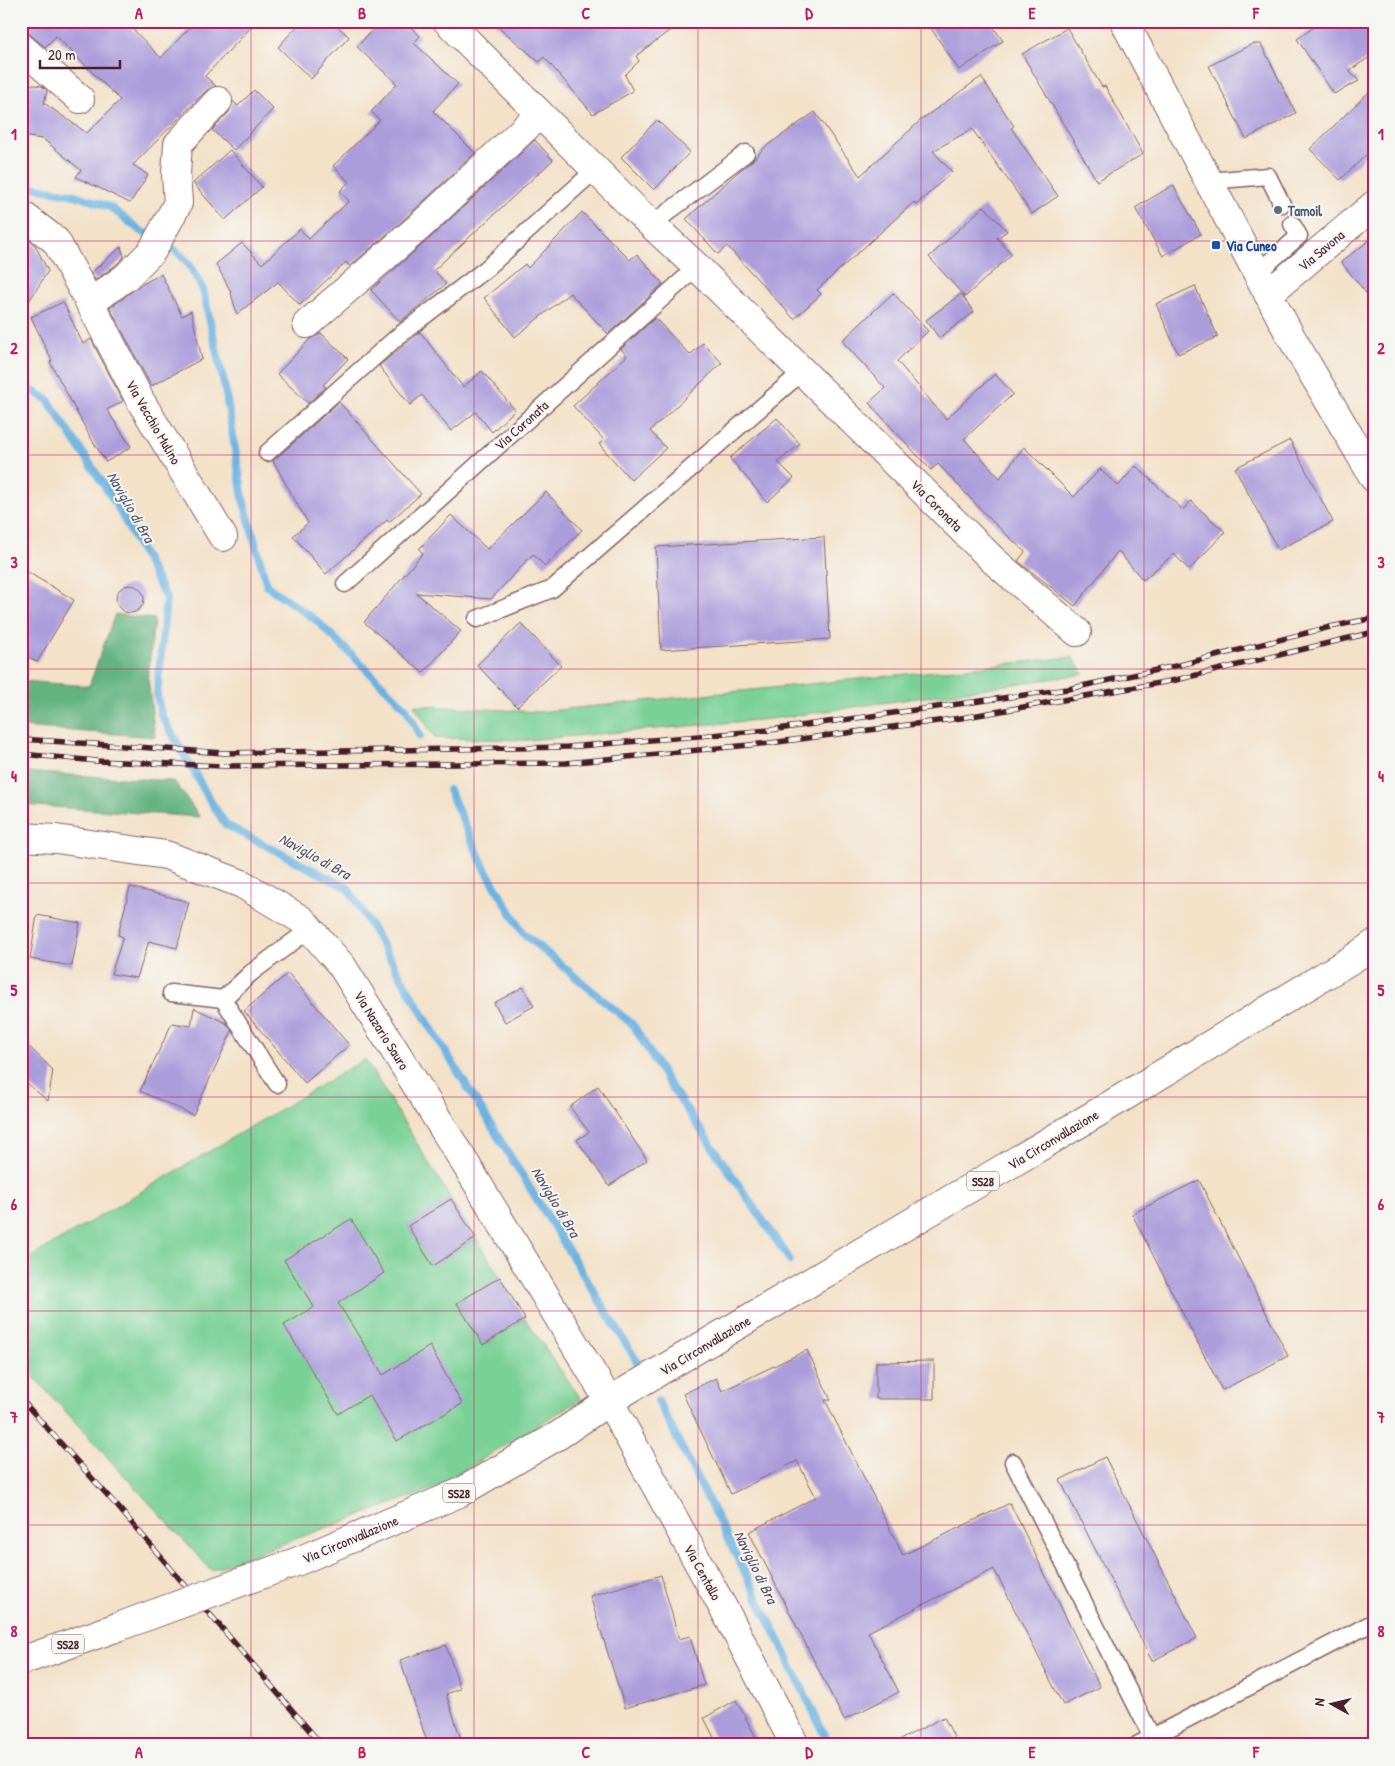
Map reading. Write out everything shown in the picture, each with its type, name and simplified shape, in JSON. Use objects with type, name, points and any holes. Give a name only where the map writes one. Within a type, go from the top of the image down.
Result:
[{"type":"street","name":"Via Coronata","points":[[447,21],[651,225],[697,267],[707,279],[803,371],[992,560],[1077,632]]},
{"type":"street","points":[[1124,21],[1290,335],[1374,478]]},
{"type":"street","points":[[21,47],[80,100]]},
{"type":"street","points":[[90,303],[126,277],[158,241],[178,203],[176,174],[178,144],[218,101]]},
{"type":"street","points":[[306,324],[419,227],[540,114]]},
{"type":"street","name":"Via Savona","points":[[1263,284],[1374,205]]},
{"type":"street","name":"Via Vecchio Mulino","points":[[21,214],[56,241],[140,400],[223,537]]},
{"type":"street","name":"Via Nazario Sauro","points":[[22,842],[56,839],[166,855],[242,884],[302,920],[342,966],[473,1176],[609,1401]]},
{"type":"street","name":"Via Circonvallazione","points":[[21,1661],[296,1562],[459,1493],[559,1435],[609,1401],[1084,1121],[1367,951]]},
{"type":"street","name":"Via Centallo","points":[[609,1401],[731,1622],[795,1745]]},
{"type":"lane","points":[[651,225],[746,153]]},
{"type":"lane","points":[[267,453],[397,337],[487,268],[596,170]]},
{"type":"lane","points":[[1208,181],[1268,176],[1282,204]]},
{"type":"lane","points":[[1263,284],[1298,236],[1292,224]]},
{"type":"lane","name":"Via Coronata","points":[[345,584],[697,267]]},
{"type":"lane","points":[[477,619],[552,589],[803,371]]},
{"type":"lane","points":[[171,993],[223,999],[251,973],[310,929]]},
{"type":"lane","points":[[223,999],[276,1084]]},
{"type":"lane","points":[[1013,1462],[1154,1741]]},
{"type":"lane","points":[[1137,1745],[1154,1741],[1374,1622]]},
{"type":"green space","points":[[115,614],[154,619],[148,678],[155,737],[21,727],[21,681],[89,686]]},
{"type":"green space","points":[[1072,657],[1084,674],[770,719],[527,740],[435,738],[414,705],[538,712]]},
{"type":"green space","points":[[21,772],[174,781],[200,817],[21,805]]},
{"type":"green space","points":[[365,1059],[451,1199],[408,1226],[433,1266],[476,1238],[500,1277],[457,1303],[483,1345],[525,1319],[581,1399],[435,1488],[211,1570],[21,1363],[21,1263]]},
{"type":"building","points":[[21,21],[125,21],[161,58],[196,21],[257,21],[205,76],[216,86],[207,90],[133,165],[148,175],[130,203],[76,177],[81,170],[43,139],[21,136],[21,83],[42,86],[47,91],[44,103],[87,133],[120,100],[56,36],[45,47],[21,29]]},
{"type":"building","points":[[302,21],[332,21],[349,37],[311,79],[278,47]]},
{"type":"building","points":[[380,21],[404,21],[420,36],[414,43],[458,84],[433,111],[475,153],[409,215],[350,266],[346,262],[300,305],[278,282],[237,314],[230,290],[216,264],[242,243],[262,264],[300,229],[309,239],[349,201],[340,191],[349,182],[333,166],[380,120],[371,112],[397,84],[357,47]]},
{"type":"building","points":[[492,21],[682,21],[636,56],[639,61],[625,75],[633,91],[593,114],[544,57],[539,62]]},
{"type":"building","points":[[926,21],[989,21],[1003,41],[959,70]]},
{"type":"building","points":[[1323,21],[1374,21],[1374,54],[1349,71],[1359,81],[1334,94],[1297,39]]},
{"type":"building","points":[[1067,28],[1102,87],[1105,86],[1143,154],[1097,181],[1022,54]]},
{"type":"building","points":[[1252,44],[1261,44],[1296,113],[1246,139],[1209,66]]},
{"type":"building","points":[[981,77],[1014,126],[1011,128],[1058,196],[1032,214],[972,129],[933,151],[952,172],[916,205],[914,202],[817,290],[821,294],[794,319],[727,246],[718,254],[686,219],[752,161],[765,147],[815,112],[860,176],[922,119]]},
{"type":"building","points":[[1374,87],[1374,147],[1340,180],[1310,149]]},
{"type":"building","points":[[254,90],[273,109],[234,150],[212,130],[229,112],[233,101],[238,106]]},
{"type":"building","points":[[657,120],[690,152],[654,190],[621,157]]},
{"type":"building","points":[[535,140],[553,160],[434,270],[446,284],[400,322],[371,290]]},
{"type":"building","points":[[230,150],[262,187],[225,220],[193,183]]},
{"type":"building","points":[[1173,185],[1201,234],[1163,256],[1135,208]]},
{"type":"building","points":[[984,206],[1007,231],[997,238],[1012,254],[965,297],[929,257]]},
{"type":"building","points":[[582,212],[630,260],[637,254],[663,284],[608,334],[570,293],[515,337],[484,298],[525,264],[528,268]]},
{"type":"building","points":[[21,234],[35,245],[48,271],[21,314]]},
{"type":"building","points":[[1374,237],[1374,303],[1341,262]]},
{"type":"building","points":[[121,247],[124,257],[95,280],[91,273]]},
{"type":"building","points":[[161,274],[182,316],[191,311],[202,359],[151,386],[110,308],[139,286]]},
{"type":"building","points":[[1195,286],[1218,337],[1178,354],[1156,304]]},
{"type":"building","points":[[893,293],[928,331],[897,361],[946,419],[995,374],[1013,394],[964,439],[1000,478],[1024,447],[1074,497],[1100,469],[1118,486],[1136,466],[1183,510],[1191,501],[1225,532],[1189,570],[1174,554],[1143,580],[1118,551],[1075,606],[1018,561],[1025,552],[992,521],[938,464],[931,470],[869,403],[885,388],[842,341]]},
{"type":"building","points":[[961,294],[974,312],[939,338],[926,320]]},
{"type":"building","points":[[63,302],[83,344],[91,339],[123,401],[107,410],[131,447],[106,462],[89,435],[50,362],[52,361],[31,317]]},
{"type":"building","points":[[655,318],[690,355],[703,343],[722,363],[650,431],[666,448],[631,480],[599,444],[604,440],[573,406],[627,356],[621,349]]},
{"type":"building","points":[[420,332],[463,387],[482,371],[515,410],[492,432],[476,412],[451,431],[422,395],[410,405],[379,366]]},
{"type":"building","points":[[321,333],[348,359],[323,385],[326,387],[308,403],[277,374],[310,339]]},
{"type":"building","points":[[339,402],[421,494],[389,522],[387,520],[326,574],[293,536],[308,523],[273,461]]},
{"type":"building","points":[[777,418],[800,444],[778,462],[794,478],[767,502],[730,458]]},
{"type":"building","points":[[1290,440],[1333,522],[1278,550],[1235,468]]},
{"type":"building","points":[[546,492],[582,530],[545,566],[533,554],[491,599],[416,593],[461,631],[423,673],[364,622],[423,553],[419,549],[451,515],[487,549]]},
{"type":"building","points":[[824,537],[830,639],[661,650],[656,547]]},
{"type":"building","points":[[21,568],[74,600],[37,662],[21,653]]},
{"type":"building","points":[[130,585],[140,589],[144,599],[140,609],[130,613],[120,609],[116,599],[120,589]]},
{"type":"building","points":[[521,623],[561,666],[517,707],[477,665]]},
{"type":"building","points":[[130,887],[189,902],[177,948],[149,941],[137,978],[111,974],[123,937],[118,935]]},
{"type":"building","points":[[37,915],[80,923],[72,966],[30,959]]},
{"type":"building","points":[[288,973],[349,1045],[305,1083],[244,1011]]},
{"type":"building","points":[[523,987],[534,1006],[505,1022],[494,1003]]},
{"type":"building","points":[[194,1008],[226,1023],[232,1031],[193,1115],[140,1091],[172,1023],[191,1026]]},
{"type":"building","points":[[21,1039],[53,1070],[48,1101],[21,1078]]},
{"type":"building","points":[[598,1086],[647,1160],[609,1186],[577,1140],[589,1132],[570,1107]]},
{"type":"building","points":[[1199,1180],[1288,1356],[1222,1390],[1132,1214]]},
{"type":"building","points":[[451,1199],[476,1238],[433,1266],[408,1226]]},
{"type":"building","points":[[351,1219],[384,1273],[338,1303],[383,1375],[430,1346],[462,1404],[397,1441],[369,1395],[338,1414],[284,1325],[314,1307],[284,1260]]},
{"type":"building","points":[[500,1277],[525,1319],[483,1345],[457,1303]]},
{"type":"building","points":[[807,1350],[831,1400],[825,1400],[903,1555],[1010,1503],[1100,1687],[1063,1705],[994,1569],[868,1632],[899,1692],[844,1720],[749,1532],[816,1497],[797,1461],[731,1494],[683,1394],[716,1378],[722,1391]]},
{"type":"building","points":[[934,1361],[934,1399],[876,1399],[876,1362]]},
{"type":"building","points":[[1105,1457],[1197,1638],[1152,1661],[1060,1480]]},
{"type":"building","points":[[661,1575],[679,1639],[690,1636],[704,1685],[625,1708],[590,1596]]},
{"type":"building","points":[[446,1645],[460,1689],[446,1694],[463,1745],[428,1745],[400,1660]]},
{"type":"building","points":[[736,1700],[760,1745],[718,1745],[704,1718]]},
{"type":"building","points":[[944,1717],[958,1745],[890,1745]]},
{"type":"waterway","points":[[21,185],[75,195],[110,207],[141,231],[168,244],[188,262],[203,290],[225,388],[243,498],[267,586],[317,621],[406,708],[420,736]]},
{"type":"waterway","name":"Naviglio di Bra","points":[[21,384],[48,400],[115,502],[166,598],[157,695],[161,714],[211,802],[226,825],[348,888],[439,1041],[638,1363]]},
{"type":"waterway","points":[[449,790],[484,867],[523,933],[633,1025],[667,1081],[790,1260]]},
{"type":"waterway","name":"Naviglio di Bra","points":[[658,1401],[780,1642],[829,1745]]},
{"type":"railway","points":[[21,739],[224,753],[568,747],[770,730],[1068,689],[1180,665],[1330,627],[1374,618]]},
{"type":"railway","points":[[21,754],[97,761],[224,766],[566,763],[770,743],[961,718],[1176,680],[1374,632]]},
{"type":"railway","points":[[21,1399],[118,1507],[322,1745]]},
{"type":"place","name":"Tamoil","points":[[1278,210]]},
{"type":"place","name":"Via Cuneo","points":[[1216,245]]}]
